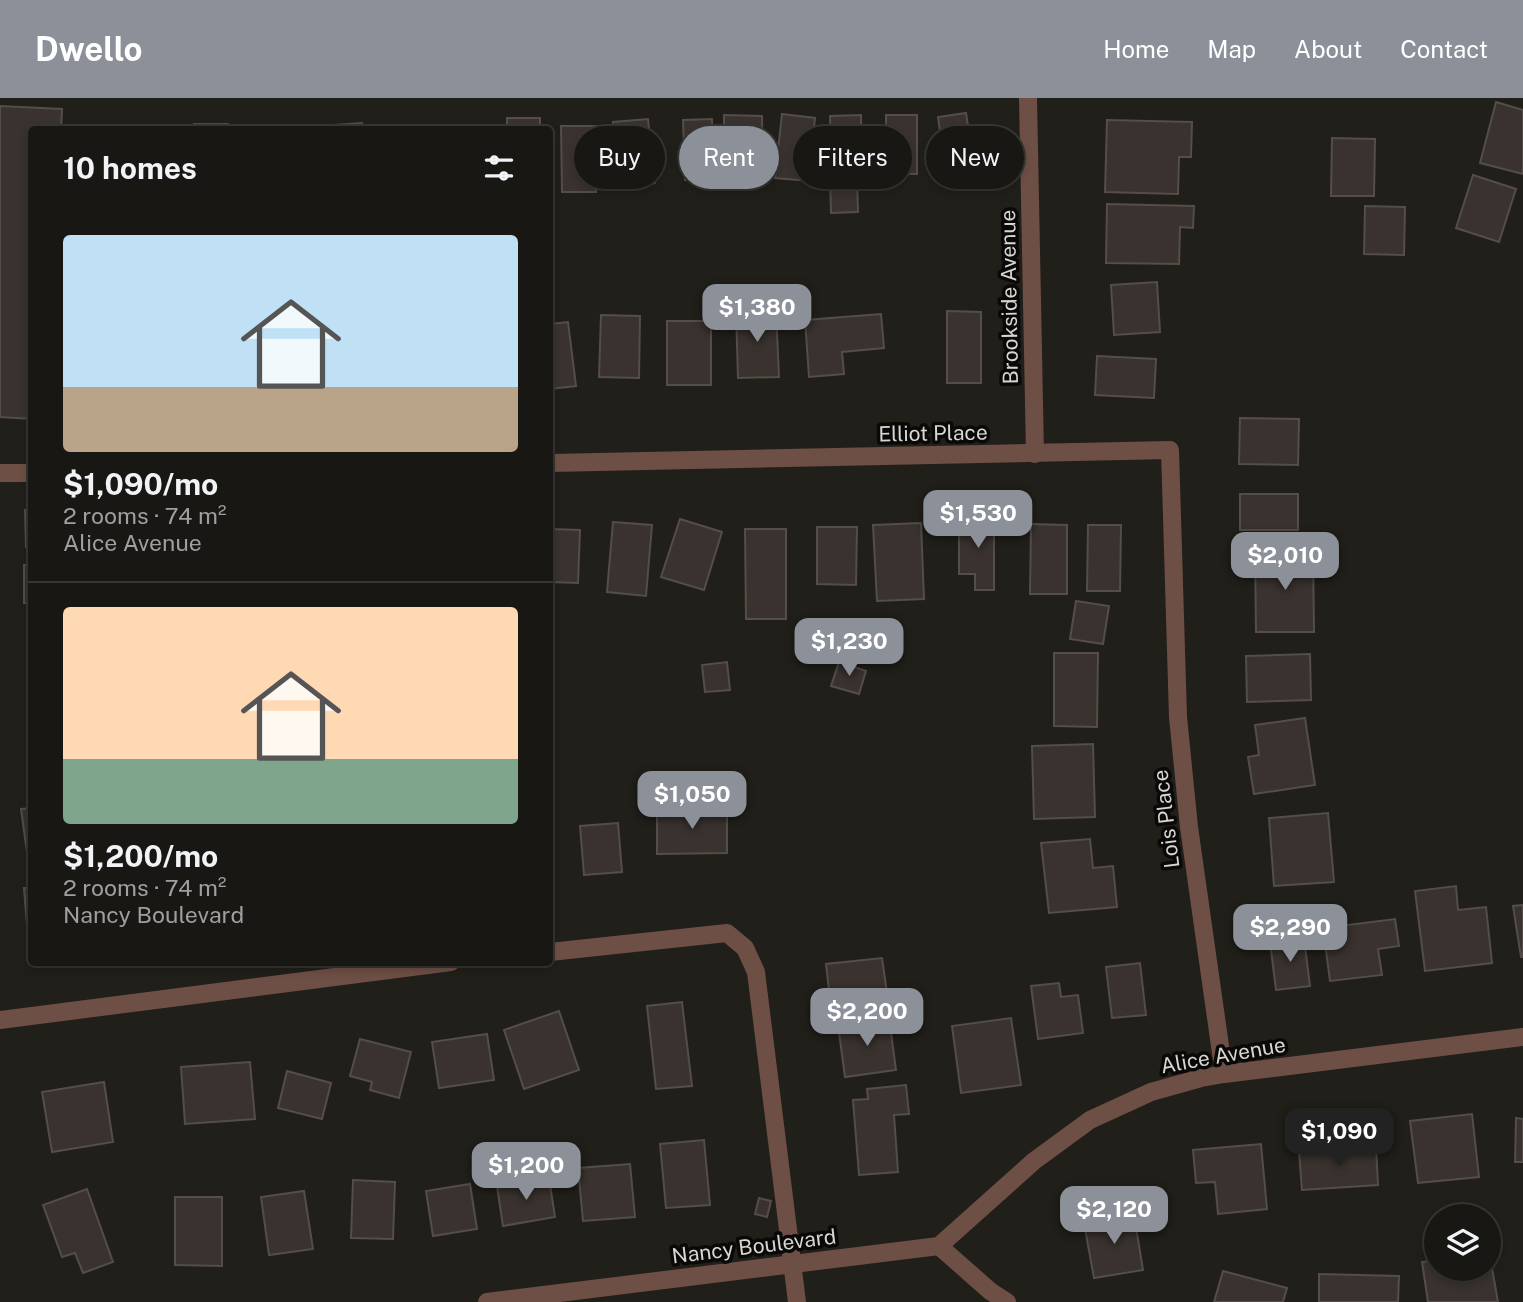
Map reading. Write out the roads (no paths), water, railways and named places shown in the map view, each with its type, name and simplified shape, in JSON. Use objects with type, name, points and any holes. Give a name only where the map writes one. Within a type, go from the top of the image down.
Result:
[{"type":"street","name":"Brookside Avenue","points":[[1028,98],[1035,454]]},
{"type":"street","name":"Elliot Place","points":[[553,463],[1170,450],[1175,598]]},
{"type":"street","points":[[0,473],[28,473]]},
{"type":"street","name":"Lois Place","points":[[1175,598],[1178,717],[1189,827],[1224,1074]]},
{"type":"street","points":[[553,952],[727,933],[746,948],[756,972],[797,1302]]},
{"type":"street","points":[[0,1020],[420,966]]},
{"type":"street","name":"Alice Avenue","points":[[939,1245],[1034,1161],[1090,1120],[1151,1092],[1224,1074],[1523,1037]]},
{"type":"street","points":[[939,1245],[990,1291],[1007,1302]]},
{"type":"street","name":"Nancy Boulevard","points":[[487,1302],[939,1245]]}]
